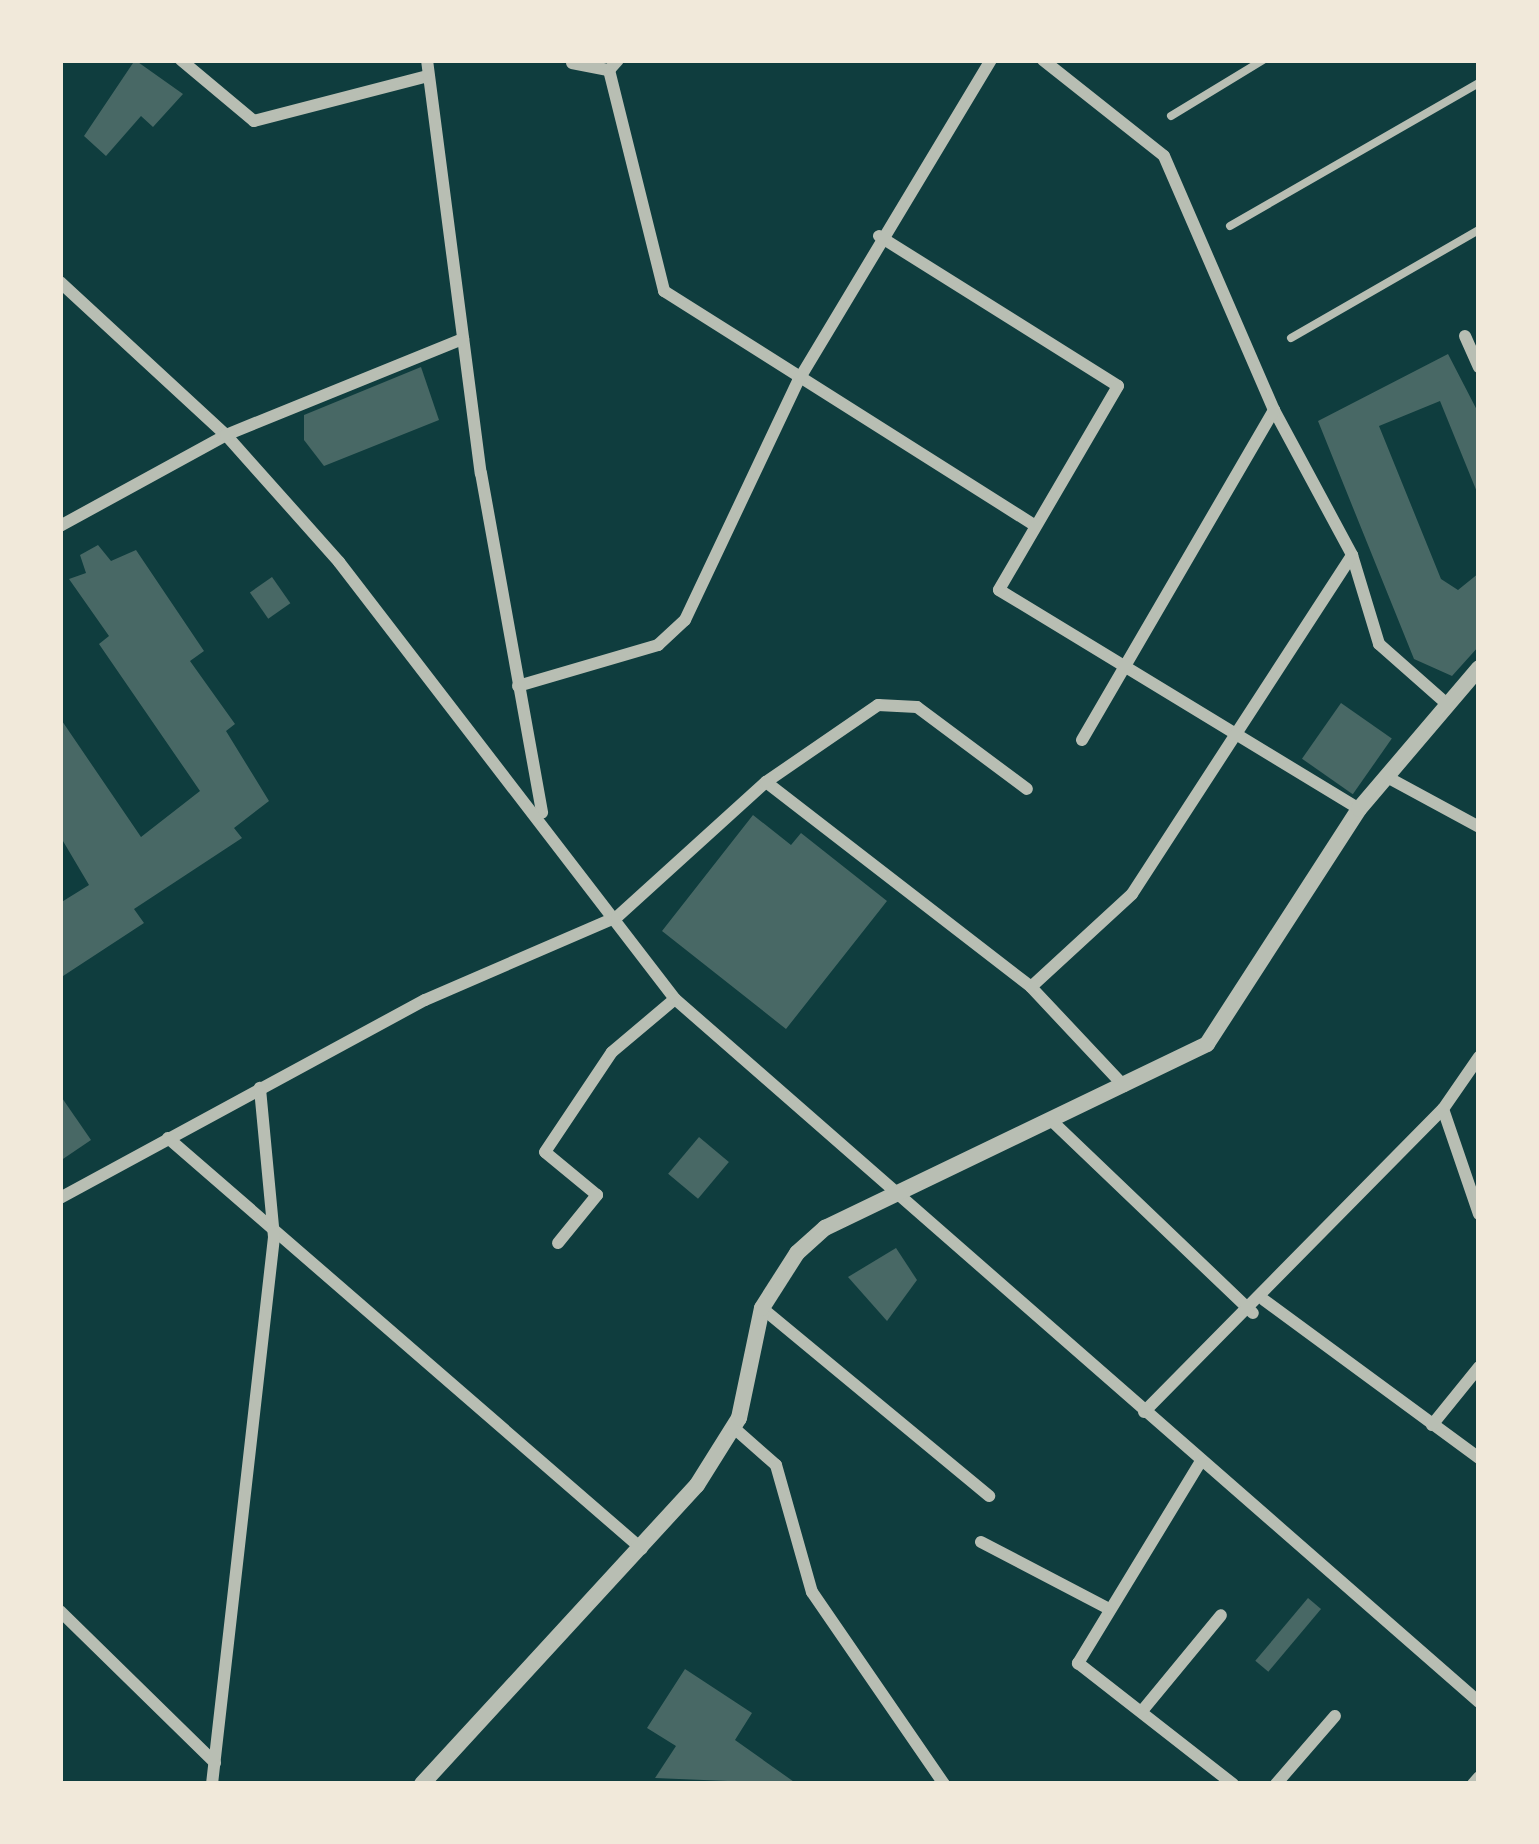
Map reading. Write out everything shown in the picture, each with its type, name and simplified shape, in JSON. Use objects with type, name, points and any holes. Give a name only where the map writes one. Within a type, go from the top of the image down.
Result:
[{"type":"street","points":[[181,60],[254,121],[428,76]]},
{"type":"street","points":[[427,60],[463,339],[542,814]]},
{"type":"street","points":[[518,686],[658,645],[685,620],[798,381],[878,236],[991,60]]},
{"type":"street","points":[[1043,60],[1164,156],[1274,410],[1352,555],[1378,644],[1447,704]]},
{"type":"street","points":[[572,63],[614,65],[664,291],[798,381],[1032,524]]},
{"type":"street","points":[[878,236],[1118,386],[1032,524],[999,590],[1359,809]]},
{"type":"street","points":[[60,282],[226,435],[542,814],[675,999],[903,1193],[1144,1412],[1479,1702]]},
{"type":"street","points":[[1465,336],[1479,368]]},
{"type":"street","points":[[60,526],[226,435],[463,339]]},
{"type":"street","points":[[1082,740],[1274,410]]},
{"type":"street","points":[[1031,987],[1132,894],[1352,555]]},
{"type":"street","points":[[422,1784],[643,1550],[734,1428],[762,1308],[825,1228],[1054,1123],[1207,1044],[1240,1004],[1359,809],[1479,668]]},
{"type":"street","points":[[60,1198],[425,1000],[617,917],[766,782],[898,699],[1027,789]]},
{"type":"street","points":[[1387,777],[1479,827]]},
{"type":"street","points":[[766,782],[1031,987],[1124,1086]]},
{"type":"street","points":[[558,1243],[597,1195],[545,1152],[612,1052],[675,999]]},
{"type":"street","points":[[1144,1412],[1253,1313],[1443,1109],[1479,1057]]},
{"type":"street","points":[[212,1784],[274,1237],[260,1088]]},
{"type":"street","points":[[1443,1109],[1479,1214]]},
{"type":"street","points":[[1054,1123],[1253,1313]]},
{"type":"street","points":[[168,1138],[274,1237],[643,1550]]},
{"type":"street","points":[[1264,1300],[1479,1459]]},
{"type":"street","points":[[762,1308],[989,1496]]},
{"type":"street","points":[[1432,1425],[1479,1367]]},
{"type":"street","points":[[734,1428],[776,1465],[812,1592],[944,1784]]},
{"type":"street","points":[[1201,1461],[1106,1608],[1078,1664],[1233,1784]]},
{"type":"street","points":[[981,1542],[1106,1608]]},
{"type":"street","points":[[60,1611],[215,1763]]},
{"type":"street","points":[[1142,1711],[1221,1616]]},
{"type":"street","points":[[1276,1784],[1335,1716]]},
{"type":"street","points":[[1473,1784],[1479,1777]]},
{"type":"lane","points":[[1171,116],[1263,60]]},
{"type":"lane","points":[[1230,226],[1479,83]]},
{"type":"lane","points":[[1291,338],[1479,230]]},
{"type":"building","points":[[135,60],[183,94],[153,127],[141,116],[106,156],[84,136]]},
{"type":"building","points":[[1448,354],[1479,414],[1479,497],[1440,401],[1379,426],[1441,579],[1458,590],[1479,573],[1479,646],[1452,676],[1414,659],[1318,421]]},
{"type":"building","points":[[421,367],[439,420],[324,466],[304,440],[304,415]]},
{"type":"building","points":[[98,545],[111,561],[136,550],[204,651],[190,661],[235,724],[226,731],[269,801],[234,828],[242,838],[134,909],[144,923],[60,978],[60,903],[89,885],[60,836],[60,718],[141,837],[200,791],[99,644],[109,636],[69,579],[86,573],[80,555]]},
{"type":"building","points":[[272,577],[290,603],[268,619],[250,592]]},
{"type":"building","points":[[1341,703],[1392,739],[1353,794],[1302,759]]},
{"type":"building","points":[[753,815],[791,845],[801,833],[887,901],[786,1029],[662,931]]},
{"type":"building","points":[[60,1095],[91,1140],[60,1161]]},
{"type":"building","points":[[699,1137],[729,1162],[698,1199],[668,1174]]},
{"type":"building","points":[[896,1248],[917,1280],[887,1321],[848,1277]]},
{"type":"building","points":[[1308,1598],[1321,1609],[1268,1672],[1255,1661]]},
{"type":"building","points":[[685,1669],[752,1713],[735,1740],[797,1784],[655,1778],[676,1746],[647,1728]]}]
